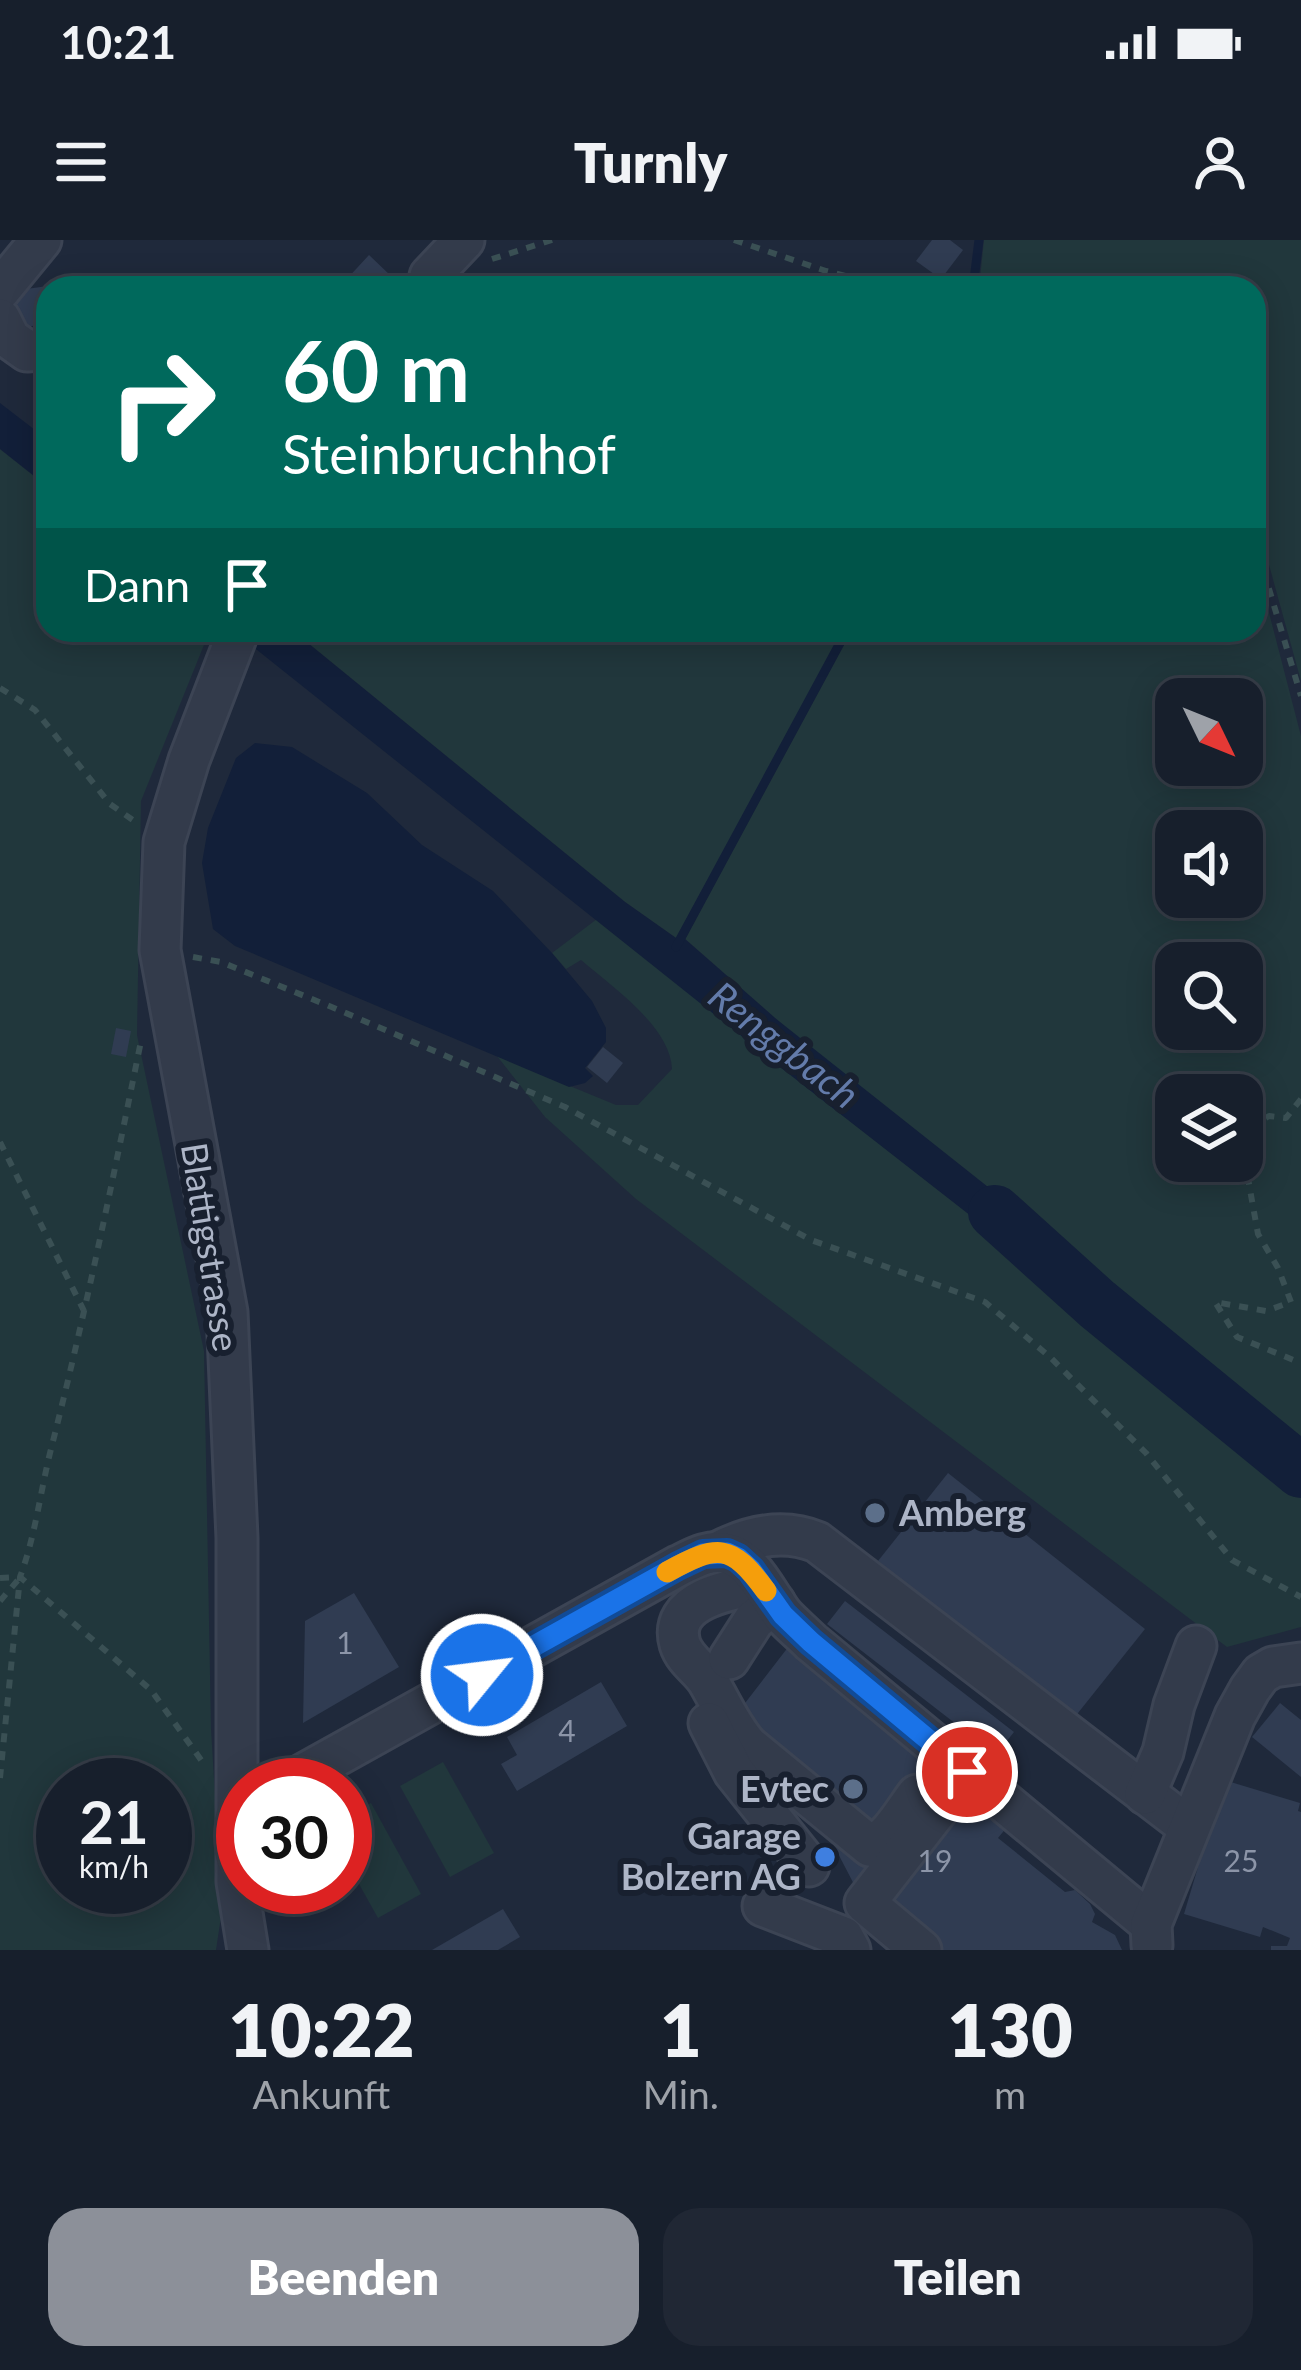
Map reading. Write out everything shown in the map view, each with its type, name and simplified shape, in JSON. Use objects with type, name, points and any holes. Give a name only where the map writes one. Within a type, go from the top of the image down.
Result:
[{"type":"street","points":[[0,290],[41,240]]},
{"type":"street","points":[[0,319],[10,339],[27,351],[36,350]]},
{"type":"street","name":"Blattigstrasse","points":[[234,643],[189,760],[164,842],[160,950],[227,1312],[237,1538],[239,1758]]},
{"type":"street","points":[[333,1758],[678,1566],[736,1542],[795,1534],[817,1542],[1189,1827]]},
{"type":"street","points":[[718,1552],[738,1558],[811,1642],[967,1772],[1152,1937],[1189,1827],[1235,1716],[1262,1674],[1273,1666],[1301,1663]]},
{"type":"street","points":[[768,1594],[724,1590],[698,1603],[680,1626],[679,1642],[689,1684],[734,1772],[809,1866]]},
{"type":"street","points":[[729,1659],[768,1594]]},
{"type":"street","points":[[1145,1794],[1196,1646]]},
{"type":"street","points":[[686,1657],[705,1675],[748,1746],[870,1846],[884,1839],[917,1795]]},
{"type":"street","points":[[921,1950],[866,1904],[967,1772]]},
{"type":"street","points":[[763,1906],[843,1937],[850,1950]]},
{"type":"street","name":"Blattigstrasse","points":[[242,1914],[248,1950]]},
{"type":"path","points":[[734,240],[845,276]]},
{"type":"path","points":[[1266,579],[1301,696]]},
{"type":"path","points":[[0,688],[34,710],[110,804],[164,842]]},
{"type":"path","points":[[160,950],[221,962],[334,1008],[566,1107],[811,1240],[985,1302],[1050,1357],[1146,1453],[1232,1560],[1301,1597]]},
{"type":"path","points":[[0,1778],[20,1577],[86,1314],[141,1041]]},
{"type":"path","points":[[1301,1099],[1286,1118],[1269,1116],[1260,1121],[1247,1173],[1258,1234],[1291,1302],[1266,1311],[1215,1302],[1237,1336],[1301,1363]]},
{"type":"path","points":[[0,1142],[86,1314]]},
{"type":"path","points":[[0,1601],[20,1577]]},
{"type":"path","points":[[0,1578],[20,1577],[151,1690],[216,1778]]},
{"type":"green space","points":[[984,240],[1301,240],[1301,681],[1266,554],[1266,276],[980,276]]},
{"type":"green space","points":[[0,449],[36,478],[36,642],[205,642],[141,801],[137,1035],[204,1351],[216,1914],[221,1914],[216,1950],[0,1950]]},
{"type":"green space","points":[[1266,601],[1301,736],[1301,1627],[1227,1647],[636,1199],[545,1117],[497,1056],[616,1105],[638,1105],[672,1069],[661,1038],[637,1008],[581,960],[566,969],[552,953],[597,919],[1041,1269],[685,939],[846,642],[1266,642]]},
{"type":"green space","points":[[307,642],[839,642],[676,938],[625,902]]},
{"type":"green space","points":[[443,1762],[494,1853],[450,1877],[400,1786]]},
{"type":"green space","points":[[372,1805],[421,1894],[378,1918],[372,1907]]},
{"type":"water","points":[[0,403],[36,431],[36,478],[0,449]]},
{"type":"water","points":[[247,642],[307,642],[625,902],[676,938],[685,939],[775,1018],[1061,1245],[1040,1270]]},
{"type":"water","points":[[255,743],[292,747],[367,793],[422,845],[493,891],[592,1001],[606,1028],[606,1042],[585,1068],[593,1076],[569,1087],[235,946],[213,929],[202,863],[208,828],[236,758]]},
{"type":"building","points":[[932,240],[950,240],[963,250],[943,276],[916,261]]},
{"type":"building","points":[[369,255],[391,276],[350,276]]},
{"type":"building","points":[[36,288],[36,326],[8,329],[4,292]]},
{"type":"building","points":[[116,1028],[131,1031],[126,1057],[111,1054]]},
{"type":"building","points":[[603,1047],[623,1063],[607,1083],[587,1067]]},
{"type":"building","points":[[948,1473],[1145,1629],[1074,1718],[878,1561]]},
{"type":"building","points":[[354,1593],[399,1667],[303,1723],[305,1621]]},
{"type":"building","points":[[845,1601],[1014,1732],[996,1755],[827,1624]]},
{"type":"building","points":[[789,1646],[1007,1827],[998,1838],[1065,1892],[1075,1890],[1090,1904],[1095,1914],[1092,1922],[1115,1935],[1122,1950],[934,1950],[858,1892],[818,1815],[732,1720]]},
{"type":"building","points":[[601,1682],[627,1726],[517,1791],[501,1764],[517,1755],[507,1737]]},
{"type":"building","points":[[1280,1703],[1301,1720],[1301,1777],[1252,1737]]},
{"type":"building","points":[[1224,1780],[1300,1803],[1301,1950],[1271,1950],[1271,1946],[1287,1946],[1290,1938],[1263,1927],[1260,1937],[1184,1914]]},
{"type":"building","points":[[503,1909],[520,1937],[498,1950],[432,1950]]},
{"type":"waterway","points":[[974,276],[979,240]]},
{"type":"waterway","points":[[676,947],[841,642]]},
{"type":"waterway","name":"Renggbach","points":[[995,1212],[1097,1304],[1301,1471]]},
{"type":"slow traffic","points":[[667,1572],[703,1554],[727,1553],[751,1570],[766,1591]]},
{"type":"place","name":"Amberg","points":[[875,1513]]},
{"type":"place","name":"Evtec","points":[[853,1789]]},
{"type":"place","name":"Garage Bolzern AG","points":[[825,1857]]},
{"type":"route","points":[[482,1675],[678,1566],[703,1554],[727,1553],[751,1570],[783,1615],[811,1642],[967,1772]]}]
